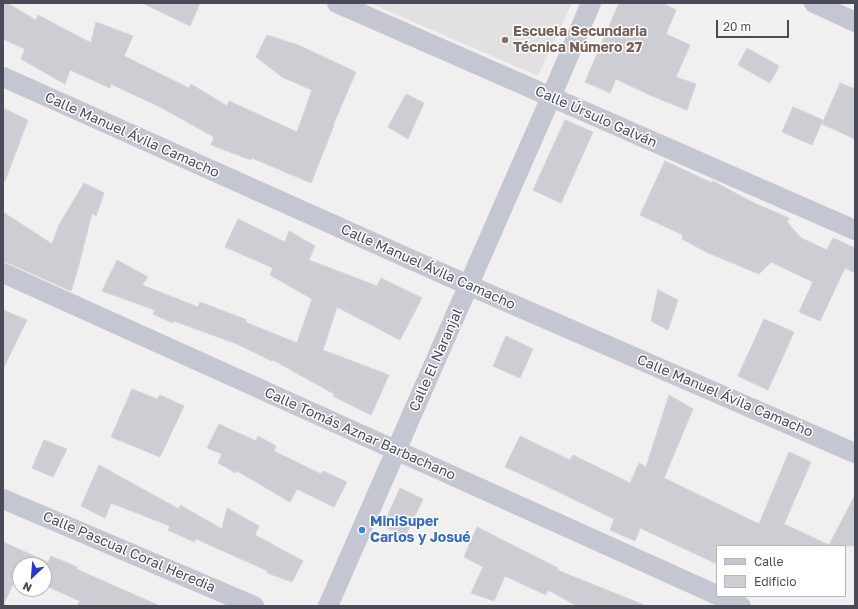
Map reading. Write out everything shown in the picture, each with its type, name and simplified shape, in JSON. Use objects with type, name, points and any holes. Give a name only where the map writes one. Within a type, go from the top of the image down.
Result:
[{"type":"street","name":"Calle Úrsulo Galván","points":[[337,3],[855,230]]},
{"type":"street","name":"Calle El Naranjal","points":[[328,606],[591,3]]},
{"type":"street","points":[[814,3],[855,22]]},
{"type":"street","name":"Calle Manuel Ávila Camacho","points":[[3,77],[468,285],[855,453]]},
{"type":"street","name":"Calle Tomás Aznar Barbachano","points":[[3,273],[716,595]]},
{"type":"street","name":"Calle Pascual Coral Heredia","points":[[3,499],[254,606]]},
{"type":"street","name":"Calle Tomás Aznar Barbachano","points":[[720,597],[741,606]]},
{"type":"shaded area","name":"Escuela Secundaria Técnica Número 27","points":[[370,3],[572,3],[538,76]]},
{"type":"building","points":[[3,3],[7,3],[36,20],[38,15],[91,43],[96,22],[133,36],[124,56],[189,88],[191,84],[227,106],[229,101],[297,132],[312,90],[282,77],[256,57],[267,35],[298,45],[356,72],[333,125],[311,183],[252,158],[251,160],[211,145],[214,137],[160,107],[111,84],[110,88],[70,70],[65,84],[21,59],[25,49],[3,39]]},
{"type":"building","points":[[142,3],[200,3],[190,26]]},
{"type":"building","points":[[619,3],[663,3],[676,10],[666,34],[690,45],[676,77],[696,84],[687,110],[616,79],[610,93],[585,82]]},
{"type":"building","points":[[747,48],[779,66],[770,83],[738,65]]},
{"type":"building","points":[[840,83],[855,89],[855,139],[822,124]]},
{"type":"building","points":[[406,94],[424,103],[408,139],[388,127]]},
{"type":"building","points":[[793,107],[823,120],[812,145],[782,132]]},
{"type":"building","points":[[3,108],[28,120],[5,181],[3,180]]},
{"type":"building","points":[[565,120],[593,132],[561,203],[533,190]]},
{"type":"building","points":[[665,161],[712,183],[713,181],[754,203],[789,218],[787,222],[801,238],[827,250],[833,238],[855,248],[855,273],[845,268],[820,321],[799,312],[813,282],[771,262],[759,274],[706,252],[682,239],[683,235],[640,215]]},
{"type":"building","points":[[84,183],[104,193],[96,216],[92,213],[71,291],[3,262],[3,212],[52,244],[59,225]]},
{"type":"building","points":[[238,219],[285,242],[289,231],[315,246],[309,260],[377,286],[381,278],[422,298],[400,340],[337,307],[323,350],[389,375],[371,415],[333,396],[334,394],[273,360],[272,361],[237,344],[174,321],[173,323],[153,314],[155,310],[102,291],[117,260],[148,277],[142,285],[198,307],[200,302],[247,320],[245,322],[297,343],[312,299],[270,275],[273,268],[225,247]]},
{"type":"building","points":[[658,290],[678,300],[668,330],[651,321]]},
{"type":"building","points":[[3,310],[27,320],[3,369]]},
{"type":"building","points":[[764,319],[794,332],[768,390],[738,376]]},
{"type":"building","points":[[506,336],[533,349],[520,378],[493,366]]},
{"type":"building","points":[[132,389],[157,399],[160,395],[184,406],[160,457],[111,437]]},
{"type":"building","points":[[669,395],[693,409],[664,478],[759,524],[789,452],[811,462],[784,524],[829,545],[716,545],[716,564],[640,528],[635,541],[610,530],[614,519],[505,467],[520,436],[570,460],[573,455],[630,483],[639,463],[646,467]]},
{"type":"building","points":[[219,424],[256,441],[258,436],[276,446],[274,451],[321,474],[323,471],[347,482],[334,507],[297,489],[290,502],[237,471],[236,473],[218,463],[222,454],[207,448]]},
{"type":"building","points":[[44,440],[67,449],[53,477],[32,468]]},
{"type":"building","points":[[99,465],[179,509],[180,505],[222,529],[227,508],[259,526],[255,535],[303,561],[292,582],[267,573],[268,571],[196,539],[194,542],[168,530],[170,526],[111,503],[105,518],[81,506]]},
{"type":"building","points":[[400,488],[423,499],[405,537],[383,526]]},
{"type":"building","points":[[855,495],[855,546],[829,545]]},
{"type":"building","points":[[477,527],[558,568],[557,570],[644,605],[577,606],[548,590],[546,595],[505,576],[494,601],[471,593],[483,567],[464,557]]},
{"type":"building","points":[[3,542],[37,557],[12,557],[12,586],[3,606]]},
{"type":"building","points":[[51,556],[77,567],[76,569],[160,606],[77,606],[80,601],[52,589]]},
{"type":"place","name":"Escuela Secundaria Técnica Número 27","points":[[505,40]]},
{"type":"place","name":"MiniSuper Carlos y Josué","points":[[362,530]]}]
